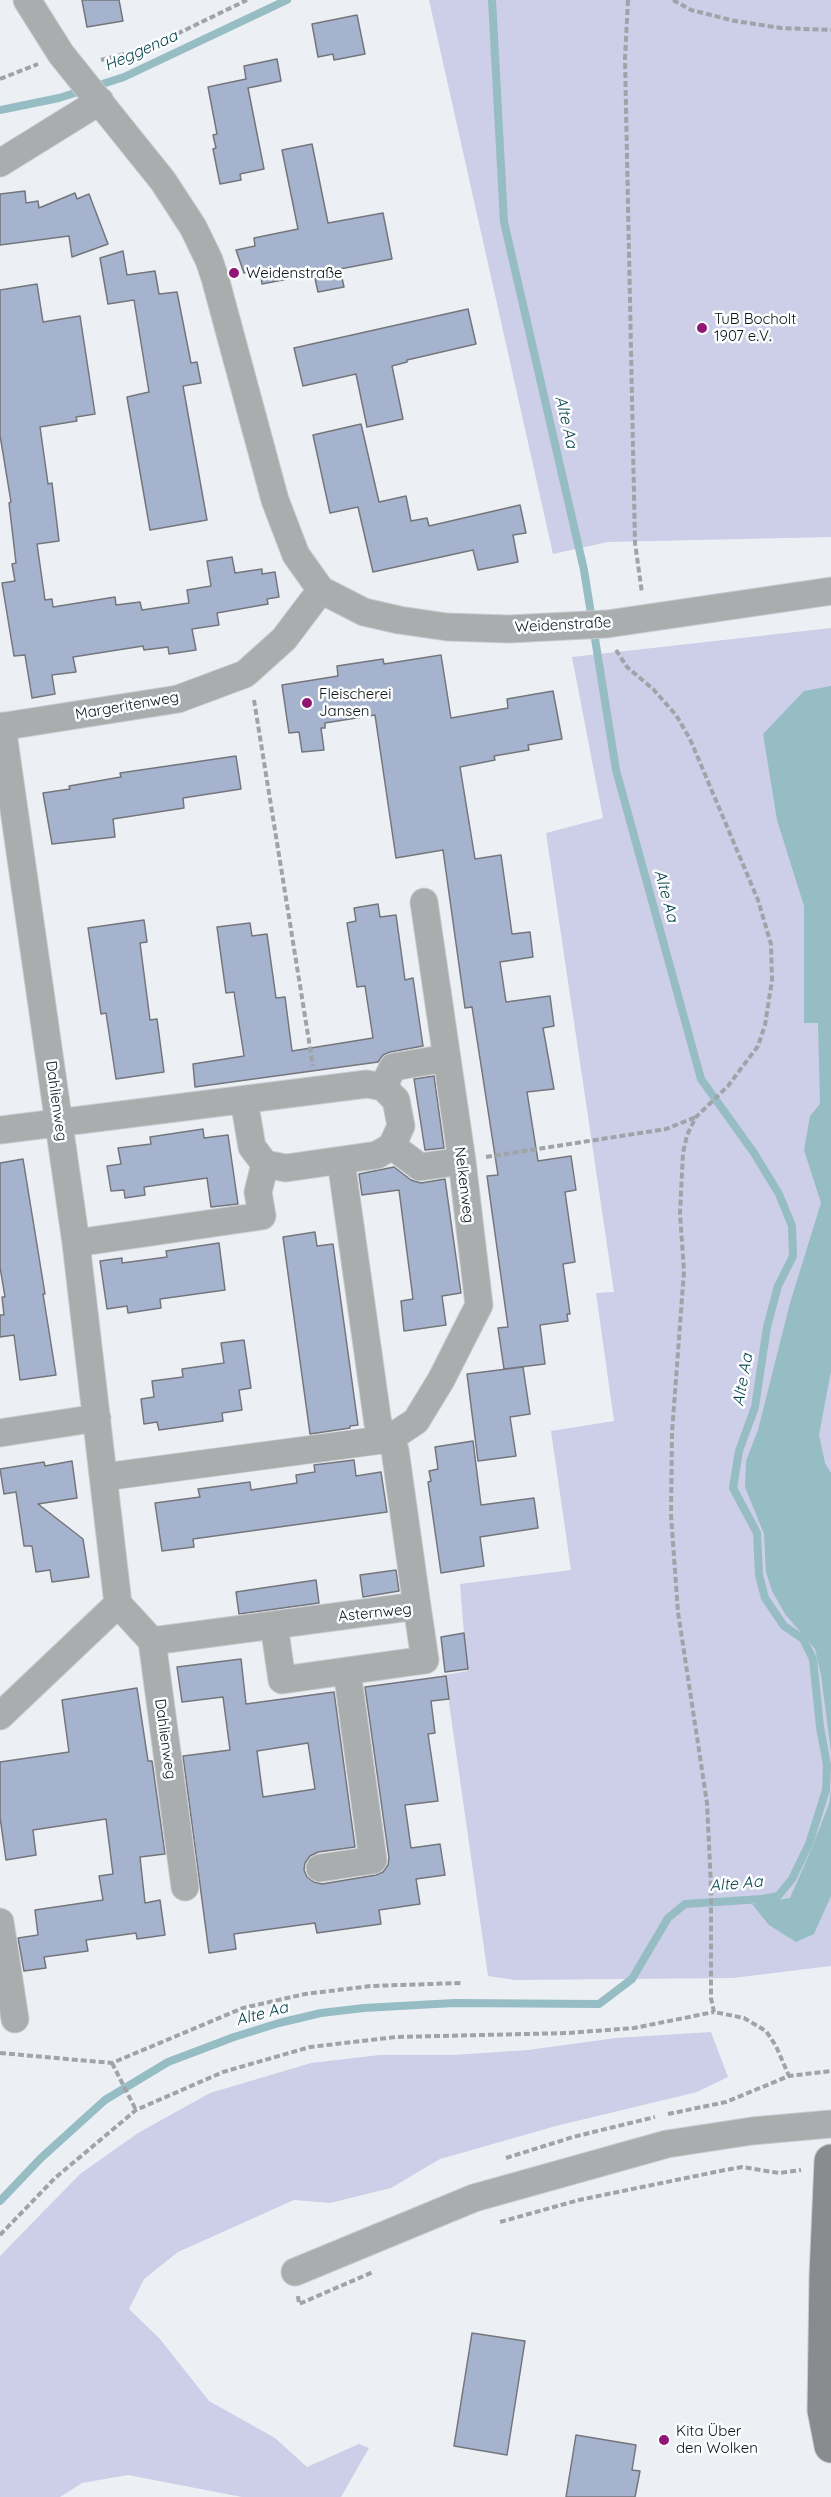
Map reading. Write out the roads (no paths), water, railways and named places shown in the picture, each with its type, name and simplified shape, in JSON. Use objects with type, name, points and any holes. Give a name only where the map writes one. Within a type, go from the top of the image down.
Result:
[{"type":"main road","points":[[821,2165],[826,2275],[824,2410],[831,2446]]},
{"type":"street","name":"Weidenstraße","points":[[27,0],[66,61],[163,181],[193,227],[209,260],[275,500],[296,555],[321,590],[364,612],[447,627],[571,627],[609,634],[831,591]]},
{"type":"street","points":[[0,163],[100,101]]},
{"type":"street","name":"Margeritenweg","points":[[1,727],[178,699],[245,674],[284,639],[321,590]]},
{"type":"street","name":"Dahlienweg","points":[[1,727],[76,1243],[118,1604]]},
{"type":"street","name":"Nelkenweg","points":[[389,1439],[416,1421],[441,1380],[479,1305],[462,1161],[424,902]]},
{"type":"street","points":[[383,1087],[393,1067],[447,1058]]},
{"type":"street","points":[[0,1130],[367,1084],[383,1087],[396,1100],[401,1126],[392,1146],[377,1155],[286,1168],[265,1164],[252,1147],[244,1100]]},
{"type":"street","points":[[392,1146],[420,1167],[462,1161]]},
{"type":"street","points":[[340,1161],[378,1424],[396,1454],[417,1606]]},
{"type":"street","points":[[76,1243],[262,1216],[258,1192],[265,1164]]},
{"type":"street","points":[[0,1433],[97,1418]]},
{"type":"street","points":[[104,1477],[389,1439]]},
{"type":"street","points":[[0,1716],[118,1604],[152,1641]]},
{"type":"street","name":"Asternweg","points":[[152,1641],[417,1606],[425,1660],[282,1680],[274,1625]]},
{"type":"street","name":"Dahlienweg","points":[[152,1641],[185,1887]]},
{"type":"street","points":[[320,1868],[373,1860],[347,1671]]},
{"type":"street","points":[[0,1922],[15,2019]]},
{"type":"street","points":[[295,2272],[474,2198],[667,2144],[752,2131],[831,2124]]},
{"type":"waterway","name":"Heggenaa","points":[[0,110],[59,98],[124,77],[287,0]]},
{"type":"waterway","name":"Alte Aa","points":[[0,2201],[41,2158],[105,2100],[168,2062],[234,2037],[321,2013],[364,2008],[454,2003],[599,2004],[632,1979],[668,1918],[685,1904],[778,1896],[792,1879],[809,1844],[826,1790],[827,1765],[820,1727],[813,1659],[803,1639],[784,1626],[765,1598],[759,1575],[757,1533],[733,1488],[739,1451],[755,1407],[767,1327],[778,1286],[793,1256],[792,1226],[779,1194],[754,1153],[701,1079],[616,770],[584,570],[504,222],[492,0]]},
{"type":"place","name":"Weidenstraße","points":[[234,273]]},
{"type":"place","name":"TuB Bocholt 1907 e.V.","points":[[702,328]]},
{"type":"place","name":"Fleischerei Jansen","points":[[307,703]]},
{"type":"place","name":"Kita Über den Wolken","points":[[664,2440]]}]
